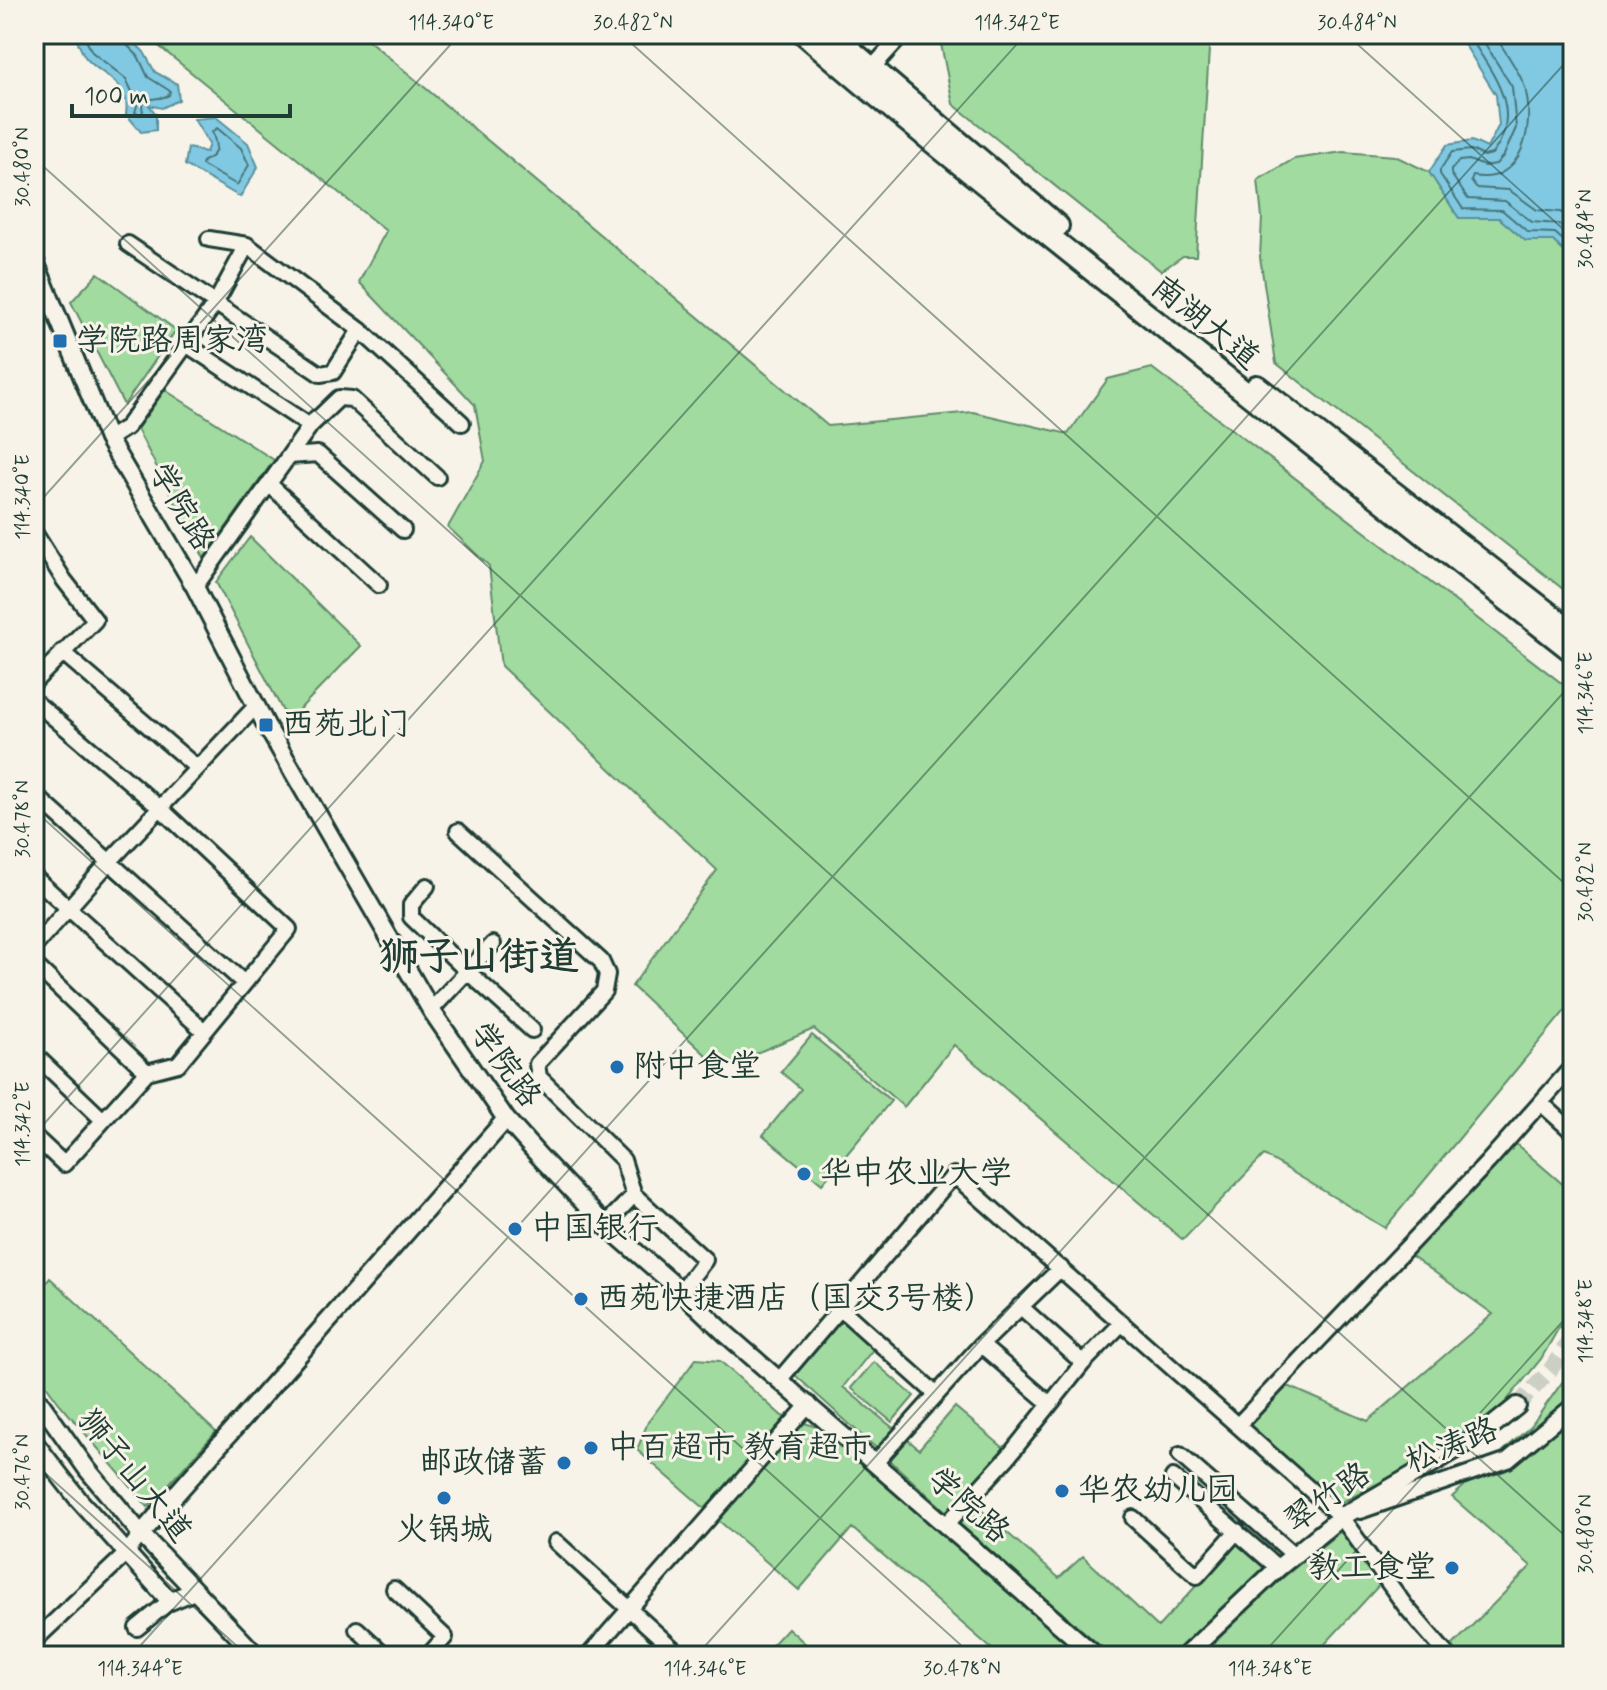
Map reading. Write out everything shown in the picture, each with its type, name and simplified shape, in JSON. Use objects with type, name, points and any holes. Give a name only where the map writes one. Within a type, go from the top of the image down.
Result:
[{"type":"main road","name":"南湖大道","points":[[804,34],[942,151],[1321,455],[1573,652]]},
{"type":"main road","name":"南湖大道","points":[[832,34],[1109,269],[1573,632]]},
{"type":"street","points":[[871,69],[903,34]]},
{"type":"street","points":[[209,239],[247,245],[360,330],[462,423]]},
{"type":"street","points":[[128,244],[320,374],[333,372],[360,330]]},
{"type":"street","points":[[108,439],[127,427],[215,304],[247,245]]},
{"type":"street","name":"学院路","points":[[34,259],[108,439],[195,587],[256,706],[431,1010],[506,1119],[605,1225],[1096,1656]]},
{"type":"street","points":[[186,344],[310,426]]},
{"type":"street","points":[[310,426],[339,398],[352,399],[437,477]]},
{"type":"street","points":[[195,587],[323,408]]},
{"type":"street","points":[[289,456],[318,454],[403,530]]},
{"type":"street","points":[[269,484],[379,585]]},
{"type":"street","points":[[34,532],[64,580],[95,620],[34,682]]},
{"type":"street","points":[[62,652],[196,767]]},
{"type":"street","points":[[34,701],[160,808],[289,929],[178,1064],[147,1072],[64,1164],[34,1136]]},
{"type":"street","points":[[34,947],[196,767],[256,706]]},
{"type":"street","points":[[34,794],[244,983]]},
{"type":"street","points":[[458,831],[601,961],[607,974],[604,991],[537,1064],[539,1077],[623,1160],[634,1195],[705,1260],[681,1291]]},
{"type":"street","points":[[34,877],[204,1031]]},
{"type":"street","points":[[427,886],[411,905],[411,917],[532,1030]]},
{"type":"street","points":[[431,1010],[493,944]]},
{"type":"street","points":[[34,964],[147,1072]]},
{"type":"street","points":[[34,1054],[103,1120]]},
{"type":"street","points":[[1238,1425],[1425,1229],[1573,1066]]},
{"type":"street","points":[[1541,1103],[1573,1132]]},
{"type":"street","points":[[34,1641],[126,1554],[506,1119]]},
{"type":"street","points":[[780,1379],[954,1175],[1341,1517],[1406,1607],[1448,1656]]},
{"type":"street","points":[[605,1225],[634,1195]]},
{"type":"street","points":[[875,1463],[981,1345],[1061,1268]]},
{"type":"street","points":[[1020,1306],[1083,1363]]},
{"type":"street","points":[[840,1308],[936,1394]]},
{"type":"street","points":[[946,1525],[1008,1457],[1083,1363],[1122,1323]]},
{"type":"street","points":[[981,1345],[1049,1403]]},
{"type":"street","name":"狮子山大道","points":[[34,1394],[87,1469],[141,1534],[257,1656]]},
{"type":"street","points":[[588,1656],[809,1404]]},
{"type":"street","name":"翠竹路","points":[[1185,1656],[1278,1568],[1341,1517],[1481,1435],[1517,1406]]},
{"type":"street","name":"松涛路","points":[[1341,1517],[1508,1460],[1570,1411]]},
{"type":"street","name":"狮子山大道","points":[[34,1442],[79,1500],[170,1601],[194,1591]]},
{"type":"street","points":[[1180,1455],[1294,1555]]},
{"type":"street","points":[[1173,1477],[1278,1568]]},
{"type":"street","points":[[1133,1518],[1197,1576],[1237,1531]]},
{"type":"street","points":[[556,1542],[681,1656]]},
{"type":"street","points":[[394,1589],[445,1637],[428,1656]]},
{"type":"street","points":[[137,1628],[170,1601]]},
{"type":"street","points":[[357,1629],[386,1656]]},
{"type":"green space","points":[[144,34],[361,34],[828,426],[973,412],[1068,434],[1108,379],[1152,368],[1573,692],[1573,1001],[1385,1228],[1264,1155],[1183,1240],[954,1045],[904,1107],[814,1029],[720,1068],[632,986],[717,870],[501,666],[489,566],[448,527],[485,461],[475,405],[359,282],[386,231]]},
{"type":"green space","points":[[939,34],[1210,34],[1196,256],[1183,256],[1161,271],[953,104]]},
{"type":"green space","points":[[1343,152],[1395,156],[1429,172],[1459,218],[1499,218],[1526,241],[1553,241],[1573,260],[1569,280],[1573,287],[1573,597],[1276,363],[1260,257],[1262,218],[1258,180],[1294,159]]},
{"type":"green space","points":[[98,273],[176,330],[124,405],[71,302]]},
{"type":"green space","points":[[165,390],[274,460],[204,558],[137,429]]},
{"type":"green space","points":[[250,537],[361,646],[288,721],[216,582]]},
{"type":"green space","points":[[812,1035],[891,1101],[822,1184],[763,1135],[801,1089],[781,1072]]},
{"type":"green space","points":[[1509,1138],[1573,1193],[1573,1303],[1541,1359],[1490,1421],[1439,1453],[1330,1508],[1245,1430],[1288,1386],[1368,1421],[1493,1314],[1405,1251]]},
{"type":"green space","points":[[50,1278],[216,1432],[148,1507],[34,1369],[34,1297]]},
{"type":"green space","points":[[843,1319],[874,1348],[843,1387],[919,1449],[955,1407],[1004,1448],[963,1494],[1059,1578],[1083,1556],[1158,1627],[1236,1543],[1264,1568],[1172,1656],[1112,1656],[795,1375]]},
{"type":"green space","points":[[696,1359],[720,1361],[782,1416],[830,1431],[1083,1650],[1078,1656],[1000,1656],[852,1528],[799,1590],[637,1450],[648,1422]]},
{"type":"green space","points":[[874,1362],[914,1396],[892,1422],[851,1388]]},
{"type":"green space","points":[[1573,1367],[1573,1656],[1463,1656],[1452,1646],[1531,1566],[1452,1497],[1531,1426]]},
{"type":"green space","points":[[1341,1531],[1383,1581],[1314,1656],[1200,1656],[1280,1580]]},
{"type":"green space","points":[[788,1628],[819,1656],[762,1656]]},
{"type":"water","points":[[74,34],[126,34],[144,52],[155,72],[177,84],[179,100],[162,108],[149,105],[156,114],[156,130],[141,132],[126,114],[120,87],[86,58]]},
{"type":"water","points":[[1458,34],[1573,34],[1573,260],[1553,241],[1526,241],[1499,218],[1459,218],[1429,172],[1447,145],[1472,141],[1487,148],[1499,125],[1496,95]]},
{"type":"water","points":[[216,117],[248,143],[258,167],[240,197],[185,165],[188,148],[206,152],[209,144],[194,119]]},
{"type":"tunnel","points":[[1517,1406],[1551,1369],[1573,1335]]},
{"type":"place","name":"学院路周家湾","points":[[60,341]]},
{"type":"place","name":"西苑北门","points":[[266,725]]},
{"type":"place","name":"附中食堂","points":[[617,1067]]},
{"type":"place","name":"华中农业大学","points":[[804,1174]]},
{"type":"place","name":"中国银行","points":[[515,1229]]},
{"type":"place","name":"西苑快捷酒店（国交3号楼）","points":[[581,1299]]},
{"type":"place","name":"中百超市 教育超市","points":[[591,1448]]},
{"type":"place","name":"邮政储蓄","points":[[564,1463]]},
{"type":"place","name":"华农幼儿园","points":[[1062,1491]]},
{"type":"place","name":"火锅城","points":[[444,1498]]},
{"type":"place","name":"教工食堂","points":[[1452,1568]]},
{"type":"district","name":"狮子山街道","points":[[479,958]]}]
